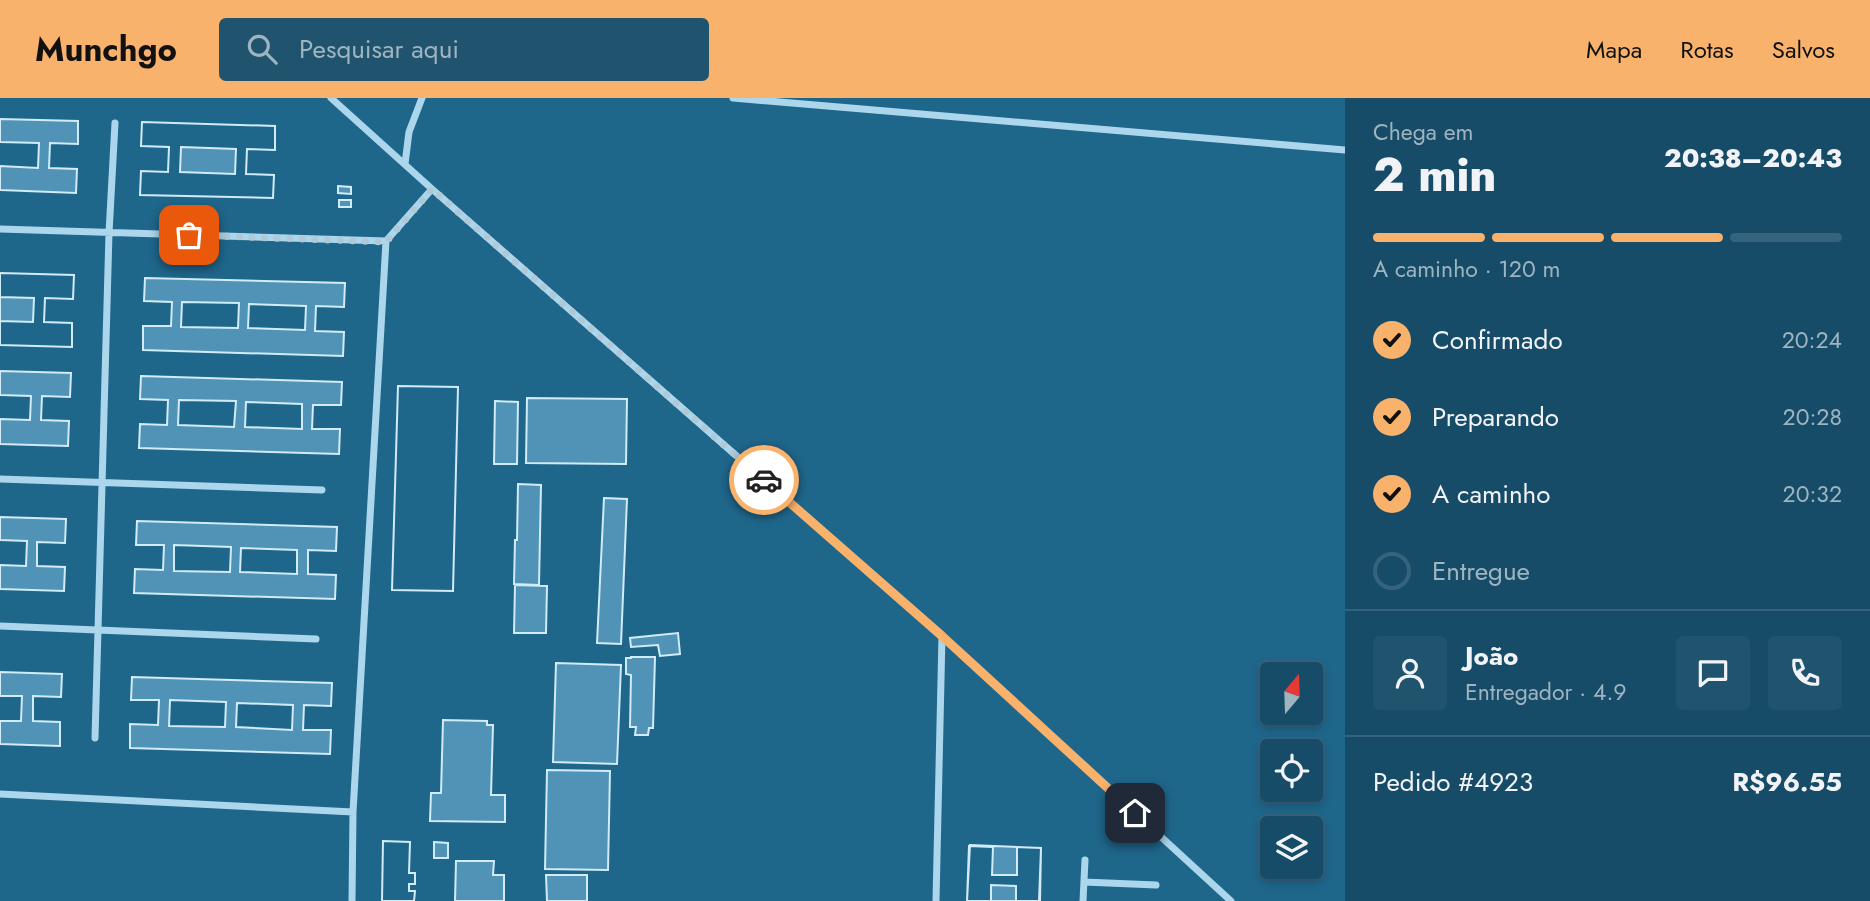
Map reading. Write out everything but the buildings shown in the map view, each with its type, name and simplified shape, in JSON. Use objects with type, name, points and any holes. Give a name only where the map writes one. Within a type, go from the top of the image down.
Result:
[{"type":"street","points":[[331,98],[942,636],[1231,901]]},
{"type":"street","points":[[405,164],[409,132],[422,98]]},
{"type":"street","points":[[733,98],[1345,150]]},
{"type":"street","points":[[95,738],[109,233],[115,123]]},
{"type":"street","points":[[352,901],[354,812],[386,242],[432,189]]},
{"type":"street","points":[[0,229],[386,242]]},
{"type":"street","points":[[0,479],[321,490]]},
{"type":"street","points":[[0,626],[316,639]]},
{"type":"street","points":[[936,901],[942,636]]},
{"type":"street","points":[[0,794],[354,812]]},
{"type":"street","points":[[1083,901],[1085,860]]},
{"type":"street","points":[[1084,882],[1156,885]]},
{"type":"way so far","points":[[189,235],[386,242],[432,189],[764,480]]},
{"type":"route","points":[[764,480],[942,636],[1135,813]]}]
